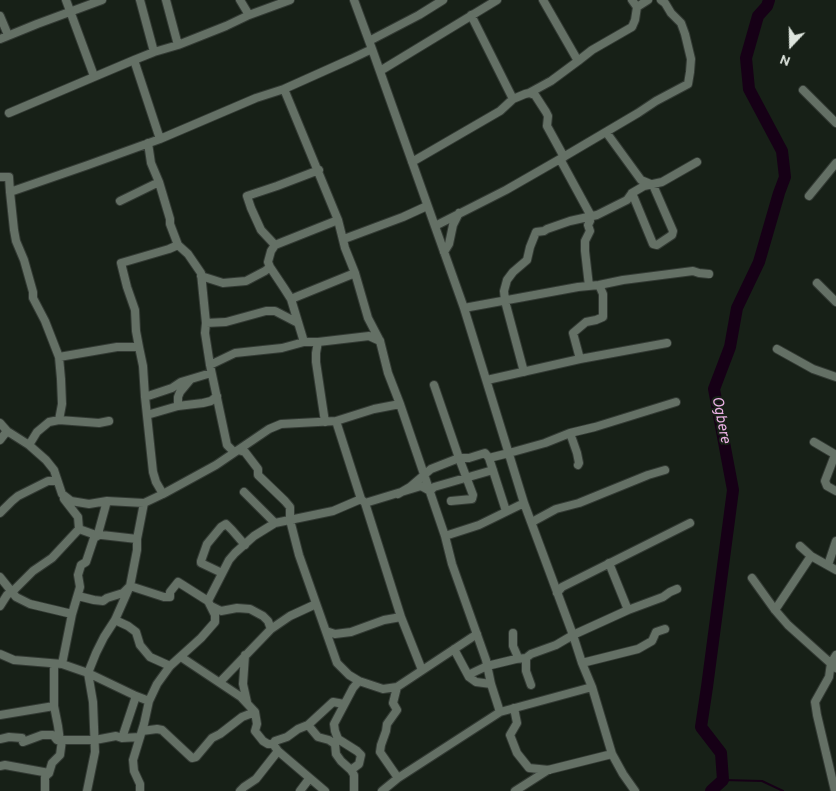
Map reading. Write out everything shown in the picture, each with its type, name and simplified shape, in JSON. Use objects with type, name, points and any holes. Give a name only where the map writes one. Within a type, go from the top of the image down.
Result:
[{"type":"street","points":[[66,0],[94,76]]},
{"type":"street","points":[[0,39],[102,0]]},
{"type":"street","points":[[142,0],[154,52]]},
{"type":"street","points":[[166,0],[178,45]]},
{"type":"street","points":[[240,0],[249,15]]},
{"type":"street","points":[[9,113],[94,76],[290,0]]},
{"type":"street","points":[[354,0],[427,206],[436,226],[487,380],[524,503],[592,687],[612,754],[635,791]]},
{"type":"street","points":[[10,192],[160,139],[284,88],[371,45],[443,0]]},
{"type":"street","points":[[380,71],[497,0]]},
{"type":"street","points":[[543,0],[578,61]]},
{"type":"street","points":[[412,162],[500,111],[513,99],[529,93],[592,50],[632,26],[637,8],[632,0]]},
{"type":"street","points":[[637,8],[648,0]]},
{"type":"street","points":[[436,226],[506,190],[606,132],[656,100],[688,84],[691,59],[685,34],[681,23],[661,0]]},
{"type":"street","points":[[471,15],[513,99]]},
{"type":"street","points":[[0,16],[8,35]]},
{"type":"street","points":[[134,60],[160,139]]},
{"type":"street","points":[[284,88],[338,220],[345,248],[355,273],[368,318],[380,341],[388,372],[477,634],[500,712]]},
{"type":"street","points":[[803,90],[836,123]]},
{"type":"street","points":[[529,93],[535,95],[548,116],[547,126],[590,216],[588,225],[590,231],[585,241],[589,286]]},
{"type":"street","points":[[606,132],[641,180],[652,185],[673,231],[672,235],[657,245],[653,244],[632,193]]},
{"type":"street","points":[[148,143],[151,163],[159,182],[170,224],[178,245],[188,254],[201,273],[206,322],[205,333],[211,369],[227,445],[234,452]]},
{"type":"street","points":[[524,372],[504,291],[507,280],[527,260],[536,232],[544,231],[570,221],[596,216],[627,200],[632,193],[644,186],[662,182],[697,162]]},
{"type":"street","points":[[809,196],[836,163]]},
{"type":"street","points":[[275,245],[261,230],[246,196],[319,170]]},
{"type":"street","points":[[0,177],[9,177],[16,241],[24,260],[33,298],[59,357],[62,404],[59,420]]},
{"type":"street","points":[[120,201],[159,182]]},
{"type":"street","points":[[344,239],[427,206]]},
{"type":"street","points":[[444,252],[449,244],[453,224],[459,213]]},
{"type":"street","points":[[304,342],[291,299],[268,262],[271,251],[275,245],[338,220]]},
{"type":"street","points":[[163,494],[153,472],[143,366],[138,347],[135,310],[121,263],[178,245]]},
{"type":"street","points":[[201,276],[223,283],[246,280],[266,271],[270,267]]},
{"type":"street","points":[[464,308],[623,280],[693,271],[709,274]]},
{"type":"street","points":[[291,299],[355,273]]},
{"type":"street","points":[[817,283],[835,300]]},
{"type":"street","points":[[580,359],[573,334],[586,322],[603,317],[603,294],[599,285]]},
{"type":"street","points":[[206,322],[226,322],[266,310],[274,311],[298,323]]},
{"type":"street","points":[[145,397],[172,388],[211,369],[235,353],[282,348],[304,342],[369,336],[380,341]]},
{"type":"street","points":[[318,342],[316,362],[325,422]]},
{"type":"street","points":[[487,380],[580,359],[667,343]]},
{"type":"street","points":[[59,357],[117,348],[138,347]]},
{"type":"street","points":[[776,349],[813,369],[836,377]]},
{"type":"street","points":[[178,406],[180,392],[190,379]]},
{"type":"street","points":[[434,385],[473,496],[472,499],[452,501]]},
{"type":"street","points":[[147,415],[178,406],[211,401],[216,396]]},
{"type":"street","points":[[489,458],[676,402]]},
{"type":"street","points":[[62,494],[71,501],[89,504],[107,501],[144,502],[163,494],[216,465],[269,429],[281,424],[336,421],[374,409],[400,404]]},
{"type":"street","points":[[29,445],[37,432],[49,422],[59,420],[99,424],[109,422]]},
{"type":"street","points":[[336,421],[402,617],[422,670]]},
{"type":"street","points":[[0,423],[7,431],[29,445],[54,470],[63,498],[78,517],[79,529],[52,558],[33,571],[12,591],[0,606]]},
{"type":"street","points":[[0,440],[7,431]]},
{"type":"street","points":[[570,433],[578,454],[578,466]]},
{"type":"street","points":[[814,442],[836,455],[825,481],[827,486],[836,491]]},
{"type":"street","points":[[234,452],[238,450],[245,452],[258,469],[258,475],[286,500],[290,507],[290,520],[316,604],[337,663],[349,675],[359,681],[383,689],[397,687],[477,634]]},
{"type":"street","points":[[398,494],[410,487],[431,469],[459,458],[468,458],[485,453],[489,458],[506,511]]},
{"type":"street","points":[[430,491],[434,488],[493,470]]},
{"type":"street","points":[[532,522],[556,509],[579,503],[665,470]]},
{"type":"street","points":[[1,511],[18,496],[48,481],[58,482]]},
{"type":"street","points":[[209,603],[229,560],[254,536],[275,523],[333,511],[421,486],[430,491]]},
{"type":"street","points":[[244,492],[275,523]]},
{"type":"street","points":[[99,535],[107,501]]},
{"type":"street","points":[[87,791],[95,752],[93,702],[88,673],[130,586],[137,550],[136,539],[144,502]]},
{"type":"street","points":[[445,536],[478,525],[524,503]]},
{"type":"street","points":[[557,593],[562,587],[690,523]]},
{"type":"street","points":[[222,573],[201,563],[207,544],[226,524],[245,545]]},
{"type":"street","points":[[79,529],[93,534],[136,539]]},
{"type":"street","points":[[45,791],[45,777],[50,773],[52,763],[60,755],[61,741],[54,706],[54,669],[58,664],[78,596],[80,587],[78,575],[81,565],[86,562],[94,538],[99,535]]},
{"type":"street","points":[[828,565],[836,541]]},
{"type":"street","points":[[800,546],[811,556],[836,570]]},
{"type":"street","points":[[775,610],[811,556]]},
{"type":"street","points":[[609,563],[628,610]]},
{"type":"street","points":[[0,577],[16,596],[30,604],[72,614]]},
{"type":"street","points":[[752,578],[788,625],[834,665]]},
{"type":"street","points":[[130,586],[164,597],[170,597],[170,592],[178,582],[221,611],[237,608],[250,609],[263,616],[268,621],[271,629]]},
{"type":"street","points":[[78,596],[103,601],[122,593],[130,586]]},
{"type":"street","points":[[468,675],[487,666],[526,658],[531,654],[556,645],[573,635],[678,589]]},
{"type":"street","points":[[140,791],[140,784],[134,771],[133,760],[149,701],[157,684],[170,666],[201,638],[215,622],[215,614],[209,603]]},
{"type":"street","points":[[220,682],[271,629],[290,616],[316,604]]},
{"type":"street","points":[[326,631],[335,634],[351,632],[384,620],[402,617]]},
{"type":"street","points":[[115,620],[136,632],[140,645],[150,657],[170,666]]},
{"type":"street","points":[[582,663],[638,649],[652,641],[656,632],[665,629]]},
{"type":"street","points":[[513,633],[516,659]]},
{"type":"street","points":[[454,649],[468,675],[476,682],[491,684]]},
{"type":"street","points":[[0,654],[14,660],[58,664],[88,673],[149,701]]},
{"type":"street","points":[[245,655],[243,684],[248,704]]},
{"type":"street","points":[[836,655],[829,677],[815,702],[836,791]]},
{"type":"street","points":[[181,657],[241,697],[255,712],[257,724],[255,731],[263,741],[276,747],[309,779],[325,791]]},
{"type":"street","points":[[526,658],[526,671],[531,685]]},
{"type":"street","points":[[351,770],[359,764],[361,755],[338,739],[334,724],[353,688],[359,681]]},
{"type":"street","points":[[397,687],[393,702],[397,710],[387,724],[380,752],[398,778]]},
{"type":"street","points":[[382,791],[398,778],[500,712],[592,687]]},
{"type":"street","points":[[122,738],[136,696]]},
{"type":"street","points":[[244,790],[256,779],[276,747],[276,742],[308,725],[333,702],[344,704]]},
{"type":"street","points":[[0,715],[54,706]]},
{"type":"street","points":[[514,708],[517,722],[510,735],[517,753],[529,768],[549,770]]},
{"type":"street","points":[[53,735],[57,740],[61,741],[95,740],[116,736],[122,738],[157,729],[162,730],[192,758],[196,757],[212,738],[242,717],[255,712]]},
{"type":"street","points":[[308,725],[318,737],[335,744],[336,754],[340,761],[354,775],[354,791]]},
{"type":"street","points":[[53,735],[58,726]]},
{"type":"street","points":[[0,738],[22,738],[24,742],[30,738],[42,735],[53,735]]},
{"type":"street","points":[[521,790],[548,770],[612,754]]},
{"type":"street","points":[[0,766],[5,765],[50,773]]},
{"type":"street","points":[[300,791],[309,779]]},
{"type":"waterway","name":"Ogbere","points":[[711,791],[723,780],[721,753],[701,727],[733,490],[714,389],[730,347],[737,308],[759,262],[785,177],[782,151],[749,89],[746,58],[758,16],[767,6],[769,0]]},
{"type":"waterway","points":[[723,780],[762,781],[783,791]]}]
